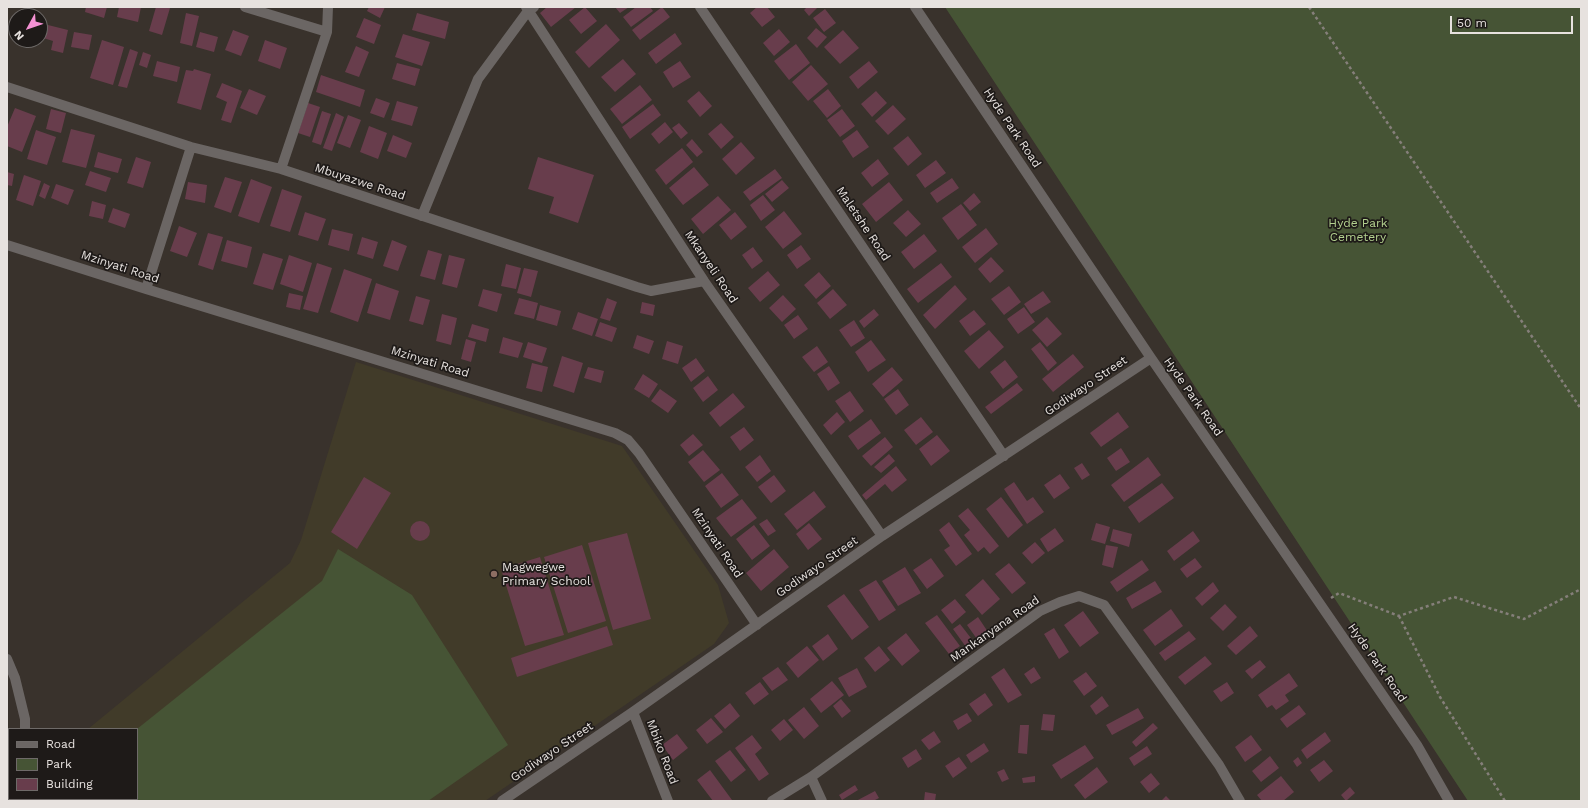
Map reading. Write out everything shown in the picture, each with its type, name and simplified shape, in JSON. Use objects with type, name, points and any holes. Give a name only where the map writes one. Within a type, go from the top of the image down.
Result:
[{"type":"street","points":[[245,7],[327,32]]},
{"type":"street","points":[[281,169],[327,32],[328,7]]},
{"type":"street","name":"Maletshe Road","points":[[700,7],[1004,456]]},
{"type":"street","name":"Hyde Park Road","points":[[915,7],[1151,358],[1417,745],[1449,801]]},
{"type":"street","points":[[422,216],[478,79],[529,8]]},
{"type":"street","name":"Mkanyeli Road","points":[[529,8],[704,281],[882,536]]},
{"type":"street","name":"Mbuyazwe Road","points":[[7,87],[191,146],[281,169],[651,291],[704,281]]},
{"type":"street","points":[[146,289],[191,146]]},
{"type":"street","name":"Mzinyati Road","points":[[7,245],[615,432],[628,440],[644,459],[757,626]]},
{"type":"street","name":"Godiwayo Street","points":[[502,801],[757,626],[882,536],[1151,358]]},
{"type":"street","name":"Mankanyana Road","points":[[772,801],[812,777],[1040,611],[1060,602],[1079,596],[1104,604],[1218,765],[1240,801]]},
{"type":"street","points":[[7,659],[15,678],[26,719],[25,728]]},
{"type":"street","name":"Mbiko Road","points":[[633,712],[668,801]]},
{"type":"street","points":[[812,777],[822,801]]},
{"type":"path","points":[[1309,7],[1581,409]]},
{"type":"path","points":[[1321,605],[1339,593],[1399,616],[1454,597],[1524,619],[1581,589]]},
{"type":"path","points":[[1399,616],[1440,696],[1505,801]]},
{"type":"shaded area","name":"Magwegwe Primary School","points":[[356,362],[622,446],[718,585],[729,623],[714,644],[485,801],[19,801],[138,800],[138,728],[89,728],[290,563],[301,540]]},
{"type":"green space","name":"Hyde Park Cemetery","points":[[945,7],[1581,7],[1581,801],[1468,801]]},
{"type":"green space","points":[[338,549],[412,595],[508,745],[428,801],[55,801],[138,800],[138,728],[322,581]]},
{"type":"building","points":[[86,7],[107,7],[104,18],[85,12]]},
{"type":"building","points":[[119,7],[141,7],[138,22],[117,17]]},
{"type":"building","points":[[156,7],[170,8],[162,35],[149,31]]},
{"type":"building","points":[[369,7],[385,7],[380,18],[367,11]]},
{"type":"building","points":[[547,7],[576,7],[551,27],[540,13]]},
{"type":"building","points":[[585,7],[597,21],[581,34],[569,20]]},
{"type":"building","points":[[615,7],[629,7],[620,13]]},
{"type":"building","points":[[636,7],[650,7],[653,11],[631,27],[623,17]]},
{"type":"building","points":[[662,7],[670,17],[640,40],[632,30]]},
{"type":"building","points":[[757,7],[767,7],[775,17],[762,27],[750,13]]},
{"type":"building","points":[[807,7],[818,7],[809,16],[804,10]]},
{"type":"building","points":[[825,9],[836,23],[824,32],[813,18]]},
{"type":"building","points":[[186,13],[199,16],[192,46],[180,43]]},
{"type":"building","points":[[417,13],[449,22],[445,39],[412,30]]},
{"type":"building","points":[[364,18],[381,25],[374,44],[356,37]]},
{"type":"building","points":[[606,24],[620,40],[589,68],[575,52]]},
{"type":"building","points":[[48,25],[68,30],[63,53],[51,50],[53,41],[48,39]]},
{"type":"building","points":[[816,28],[827,37],[817,48],[807,38]]},
{"type":"building","points":[[779,29],[790,42],[774,56],[763,43]]},
{"type":"building","points":[[233,30],[249,36],[241,56],[225,50]]},
{"type":"building","points":[[843,30],[859,48],[840,64],[824,47]]},
{"type":"building","points":[[74,32],[92,35],[89,50],[71,47]]},
{"type":"building","points":[[200,32],[218,37],[214,52],[196,47]]},
{"type":"building","points":[[675,33],[682,44],[656,64],[648,53]]},
{"type":"building","points":[[403,34],[430,42],[422,66],[395,57]]},
{"type":"building","points":[[102,40],[124,47],[113,85],[90,78]]},
{"type":"building","points":[[265,40],[287,48],[280,69],[258,61]]},
{"type":"building","points":[[796,44],[810,63],[789,80],[774,61]]},
{"type":"building","points":[[356,46],[369,52],[359,77],[345,72]]},
{"type":"building","points":[[130,49],[138,52],[127,88],[118,86]]},
{"type":"building","points":[[143,52],[151,55],[147,68],[139,65]]},
{"type":"building","points":[[623,59],[636,74],[615,92],[601,77]]},
{"type":"building","points":[[157,61],[180,67],[177,82],[153,76]]},
{"type":"building","points":[[680,61],[691,77],[673,88],[663,72]]},
{"type":"building","points":[[869,61],[878,72],[858,89],[849,77]]},
{"type":"building","points":[[397,63],[420,69],[415,86],[392,79]]},
{"type":"building","points":[[811,65],[828,84],[808,101],[792,82]]},
{"type":"building","points":[[194,69],[211,74],[201,110],[177,103],[186,70],[193,71]]},
{"type":"building","points":[[321,75],[365,90],[360,107],[316,92]]},
{"type":"building","points":[[222,83],[242,91],[231,123],[221,120],[227,102],[216,97]]},
{"type":"building","points":[[640,85],[652,100],[622,124],[610,109]]},
{"type":"building","points":[[249,89],[266,96],[257,115],[240,108]]},
{"type":"building","points":[[828,89],[841,106],[827,118],[813,101]]},
{"type":"building","points":[[699,91],[712,106],[700,117],[687,101]]},
{"type":"building","points":[[876,91],[887,103],[872,117],[861,104]]},
{"type":"building","points":[[376,98],[390,103],[384,118],[370,113]]},
{"type":"building","points":[[397,101],[418,107],[412,126],[391,120]]},
{"type":"building","points":[[308,103],[320,107],[310,137],[298,133]]},
{"type":"building","points":[[653,104],[661,115],[630,139],[622,127]]},
{"type":"building","points":[[893,105],[906,119],[888,135],[875,121]]},
{"type":"building","points":[[15,108],[36,116],[22,152],[7,146],[7,127]]},
{"type":"building","points":[[51,109],[66,113],[61,133],[46,129]]},
{"type":"building","points":[[842,109],[855,126],[840,137],[827,120]]},
{"type":"building","points":[[322,111],[331,114],[321,145],[312,142]]},
{"type":"building","points":[[336,113],[344,117],[332,151],[323,148]]},
{"type":"building","points":[[348,115],[361,120],[350,148],[337,143]]},
{"type":"building","points":[[665,122],[673,132],[659,144],[651,134]]},
{"type":"building","points":[[679,123],[688,133],[681,139],[672,128]]},
{"type":"building","points":[[721,123],[734,137],[721,149],[708,134]]},
{"type":"building","points":[[369,126],[387,133],[378,159],[360,152]]},
{"type":"building","points":[[71,129],[95,135],[86,168],[62,162]]},
{"type":"building","points":[[36,130],[56,137],[47,165],[27,159]]},
{"type":"building","points":[[857,130],[869,147],[853,158],[842,141]]},
{"type":"building","points":[[393,135],[412,143],[406,158],[387,151]]},
{"type":"building","points":[[908,136],[922,154],[908,166],[893,148]]},
{"type":"building","points":[[692,139],[703,152],[697,157],[686,145]]},
{"type":"building","points":[[741,142],[755,158],[736,175],[722,159]]},
{"type":"building","points":[[682,148],[693,162],[666,185],[655,170]]},
{"type":"building","points":[[98,152],[122,159],[118,173],[94,167]]},
{"type":"building","points":[[136,157],[151,162],[143,188],[127,183]]},
{"type":"building","points":[[538,157],[594,175],[578,223],[549,213],[554,197],[528,189]]},
{"type":"building","points":[[878,159],[889,174],[872,187],[861,173]]},
{"type":"building","points":[[936,160],[946,173],[925,188],[916,175]]},
{"type":"building","points":[[694,167],[709,185],[683,205],[669,188]]},
{"type":"building","points":[[775,169],[782,178],[750,201],[743,192]]},
{"type":"building","points":[[90,171],[111,178],[106,192],[85,185]]},
{"type":"building","points":[[7,172],[14,174],[12,186],[7,185]]},
{"type":"building","points":[[24,175],[41,181],[33,206],[16,200]]},
{"type":"building","points":[[225,177],[242,182],[231,213],[214,207]]},
{"type":"building","points":[[952,178],[959,188],[937,203],[930,193]]},
{"type":"building","points":[[251,179],[272,187],[259,223],[238,216]]},
{"type":"building","points":[[782,180],[789,188],[772,202],[765,194]]},
{"type":"building","points":[[188,182],[207,185],[205,203],[185,199]]},
{"type":"building","points":[[889,182],[903,200],[876,222],[862,204]]},
{"type":"building","points":[[44,183],[50,186],[45,199],[39,196]]},
{"type":"building","points":[[56,184],[74,190],[68,205],[51,198]]},
{"type":"building","points":[[282,189],[302,196],[290,232],[270,226]]},
{"type":"building","points":[[974,193],[981,202],[970,211],[963,203]]},
{"type":"building","points":[[763,195],[775,210],[761,221],[750,205]]},
{"type":"building","points":[[718,196],[731,210],[703,234],[691,219]]},
{"type":"building","points":[[92,201],[106,205],[103,219],[89,216]]},
{"type":"building","points":[[961,204],[977,225],[958,240],[942,218]]},
{"type":"building","points":[[113,208],[130,214],[125,228],[108,222]]},
{"type":"building","points":[[908,210],[921,224],[906,237],[893,223]]},
{"type":"building","points":[[784,211],[802,234],[783,249],[765,227]]},
{"type":"building","points":[[305,212],[326,219],[318,241],[298,235]]},
{"type":"building","points":[[735,212],[747,227],[731,240],[719,225]]},
{"type":"building","points":[[179,226],[197,233],[187,257],[170,251]]},
{"type":"building","points":[[986,228],[998,244],[975,263],[962,247]]},
{"type":"building","points":[[332,229],[353,234],[349,251],[328,245]]},
{"type":"building","points":[[208,233],[223,237],[213,270],[198,265]]},
{"type":"building","points":[[924,234],[937,251],[914,269],[901,252]]},
{"type":"building","points":[[362,237],[378,242],[373,259],[357,254]]},
{"type":"building","points":[[227,240],[252,247],[247,268],[221,261]]},
{"type":"building","points":[[392,240],[407,246],[398,271],[383,266]]},
{"type":"building","points":[[801,245],[811,259],[797,269],[787,255]]},
{"type":"building","points":[[753,247],[763,261],[752,269],[742,255]]},
{"type":"building","points":[[428,250],[442,254],[435,280],[420,276]]},
{"type":"building","points":[[263,253],[283,259],[273,290],[253,284]]},
{"type":"building","points":[[289,255],[312,263],[303,292],[280,284]]},
{"type":"building","points":[[449,255],[465,259],[457,288],[442,284]]},
{"type":"building","points":[[991,257],[1004,271],[990,283],[978,269]]},
{"type":"building","points":[[317,263],[332,268],[318,313],[303,309]]},
{"type":"building","points":[[941,263],[952,277],[918,303],[907,289]]},
{"type":"building","points":[[506,264],[521,268],[516,289],[501,286]]},
{"type":"building","points":[[524,268],[538,271],[531,297],[517,293]]},
{"type":"building","points":[[344,269],[372,279],[358,322],[330,312]]},
{"type":"building","points":[[768,271],[780,285],[760,302],[748,288]]},
{"type":"building","points":[[819,272],[831,286],[816,299],[804,285]]},
{"type":"building","points":[[376,283],[399,291],[390,320],[367,313]]},
{"type":"building","points":[[955,285],[967,299],[935,329],[923,315]]},
{"type":"building","points":[[1009,286],[1021,302],[1004,315],[991,299]]},
{"type":"building","points":[[483,289],[502,294],[497,312],[478,306]]},
{"type":"building","points":[[833,289],[847,305],[830,319],[817,303]]},
{"type":"building","points":[[1043,291],[1051,302],[1031,314],[1024,304]]},
{"type":"building","points":[[289,293],[303,296],[300,310],[286,307]]},
{"type":"building","points":[[783,295],[796,309],[782,322],[769,308]]},
{"type":"building","points":[[416,296],[430,300],[423,325],[409,321]]},
{"type":"building","points":[[519,298],[538,303],[534,319],[514,314]]},
{"type":"building","points":[[607,298],[617,302],[610,321],[600,318]]},
{"type":"building","points":[[642,302],[655,305],[653,316],[640,313]]},
{"type":"building","points":[[540,305],[561,311],[557,326],[536,320]]},
{"type":"building","points":[[1024,307],[1035,322],[1018,334],[1007,319]]},
{"type":"building","points":[[874,309],[879,315],[864,328],[859,321]]},
{"type":"building","points":[[974,310],[986,324],[970,336],[959,321]]},
{"type":"building","points":[[578,312],[598,319],[592,336],[572,329]]},
{"type":"building","points":[[442,314],[457,318],[451,345],[436,341]]},
{"type":"building","points":[[798,315],[808,329],[794,339],[784,325]]},
{"type":"building","points":[[1047,317],[1062,334],[1047,347],[1032,330]]},
{"type":"building","points":[[854,320],[865,338],[851,347],[839,330]]},
{"type":"building","points":[[600,322],[617,328],[612,342],[595,336]]},
{"type":"building","points":[[472,324],[489,329],[486,342],[468,337]]},
{"type":"building","points":[[989,330],[1004,347],[979,369],[964,351]]},
{"type":"building","points":[[637,335],[654,341],[649,354],[633,348]]},
{"type":"building","points":[[503,337],[523,343],[518,358],[499,353]]},
{"type":"building","points":[[466,339],[476,342],[471,362],[461,359]]},
{"type":"building","points":[[871,340],[886,360],[868,372],[855,352]]},
{"type":"building","points":[[667,341],[683,346],[678,364],[662,359]]},
{"type":"building","points":[[528,342],[547,348],[542,363],[523,357]]},
{"type":"building","points":[[1040,342],[1057,363],[1048,371],[1031,349]]},
{"type":"building","points":[[817,346],[828,362],[814,372],[802,357]]},
{"type":"building","points":[[1073,354],[1084,367],[1053,392],[1042,379]]},
{"type":"building","points":[[562,356],[583,363],[574,393],[553,386]]},
{"type":"building","points":[[696,358],[705,371],[691,382],[682,368]]},
{"type":"building","points":[[1005,360],[1018,377],[1003,389],[990,372]]},
{"type":"building","points":[[532,363],[548,367],[542,392],[526,388]]},
{"type":"building","points":[[829,366],[840,383],[828,391],[817,374]]},
{"type":"building","points":[[588,367],[604,371],[601,383],[584,378]]},
{"type":"building","points":[[892,367],[903,380],[883,397],[872,384]]},
{"type":"building","points":[[643,374],[658,384],[649,398],[634,389]]},
{"type":"building","points":[[708,376],[718,390],[703,402],[693,388]]},
{"type":"building","points":[[1017,383],[1023,390],[991,414],[985,407]]},
{"type":"building","points":[[660,389],[677,401],[668,413],[651,401]]},
{"type":"building","points":[[898,389],[909,405],[896,415],[884,399]]},
{"type":"building","points":[[850,391],[864,411],[850,422],[835,401]]},
{"type":"building","points":[[733,393],[745,407],[720,427],[709,413]]},
{"type":"building","points":[[837,412],[845,422],[831,435],[823,425]]},
{"type":"building","points":[[1118,412],[1129,427],[1101,447],[1090,433]]},
{"type":"building","points":[[921,417],[933,432],[916,445],[904,430]]},
{"type":"building","points":[[871,419],[881,433],[858,450],[848,436]]},
{"type":"building","points":[[744,427],[754,440],[740,451],[730,437]]},
{"type":"building","points":[[693,434],[703,445],[689,456],[680,445]]},
{"type":"building","points":[[937,435],[950,451],[931,466],[919,449]]},
{"type":"building","points":[[885,437],[893,447],[871,466],[862,456]]},
{"type":"building","points":[[1121,448],[1130,462],[1116,471],[1107,458]]},
{"type":"building","points":[[703,450],[720,470],[704,482],[688,462]]},
{"type":"building","points":[[889,454],[895,461],[881,473],[874,467]]},
{"type":"building","points":[[760,455],[771,471],[757,482],[745,467]]},
{"type":"building","points":[[1148,457],[1161,475],[1124,502],[1111,485]]},
{"type":"building","points":[[1082,463],[1090,475],[1082,480],[1074,468]]},
{"type":"building","points":[[896,466],[907,480],[892,492],[885,484],[866,500],[862,495]]},
{"type":"building","points":[[722,473],[739,495],[721,508],[705,486]]},
{"type":"building","points":[[1060,474],[1070,488],[1054,499],[1044,485]]},
{"type":"building","points":[[774,475],[786,491],[771,503],[758,487]]},
{"type":"building","points":[[364,477],[391,493],[357,549],[331,532]]},
{"type":"building","points":[[1014,482],[1027,501],[1033,497],[1044,512],[1027,524],[1004,489]]},
{"type":"building","points":[[1162,483],[1174,498],[1139,523],[1128,507]]},
{"type":"building","points":[[814,491],[826,507],[797,530],[784,514]]},
{"type":"building","points":[[1001,497],[1023,525],[1008,538],[986,509]]},
{"type":"building","points":[[742,499],[757,518],[731,537],[716,518]]},
{"type":"building","points":[[968,508],[999,546],[990,554],[984,547],[978,552],[964,535],[970,530],[958,516]]},
{"type":"building","points":[[767,519],[776,531],[768,536],[759,524]]},
{"type":"building","points":[[416,521],[424,521],[430,527],[430,535],[424,541],[416,541],[410,535],[410,527]]},
{"type":"building","points":[[949,522],[972,554],[956,566],[944,550],[950,546],[939,530]]},
{"type":"building","points":[[809,523],[822,539],[808,550],[796,534]]},
{"type":"building","points":[[1096,523],[1110,527],[1105,544],[1091,540]]},
{"type":"building","points":[[754,525],[770,546],[752,560],[736,539]]},
{"type":"building","points":[[1055,528],[1064,541],[1048,552],[1040,539]]},
{"type":"building","points":[[1113,529],[1132,534],[1129,547],[1110,541]]},
{"type":"building","points":[[1193,531],[1200,541],[1174,561],[1167,551]]},
{"type":"building","points":[[627,533],[651,619],[613,630],[588,543]]},
{"type":"building","points":[[1035,542],[1045,553],[1032,564],[1022,553]]},
{"type":"building","points":[[582,545],[606,621],[568,633],[544,557]]},
{"type":"building","points":[[1106,545],[1118,547],[1113,568],[1102,565]]},
{"type":"building","points":[[774,549],[789,567],[761,591],[746,573]]},
{"type":"building","points":[[540,557],[564,635],[525,646],[501,569]]},
{"type":"building","points":[[931,558],[944,576],[927,589],[913,570]]},
{"type":"building","points":[[1195,558],[1202,567],[1187,578],[1180,569]]},
{"type":"building","points":[[1142,560],[1149,570],[1117,592],[1110,582]]},
{"type":"building","points":[[1009,563],[1026,583],[1012,594],[995,574]]},
{"type":"building","points":[[905,567],[921,593],[898,606],[882,581]]},
{"type":"building","points":[[983,579],[1000,599],[982,615],[965,595]]},
{"type":"building","points":[[876,580],[896,610],[879,621],[859,590]]},
{"type":"building","points":[[1155,581],[1162,592],[1132,609],[1126,598]]},
{"type":"building","points":[[1213,582],[1219,591],[1202,606],[1195,598]]},
{"type":"building","points":[[844,594],[869,627],[852,640],[827,606]]},
{"type":"building","points":[[955,599],[966,612],[952,624],[941,610]]},
{"type":"building","points":[[1225,604],[1237,617],[1223,631],[1210,618]]},
{"type":"building","points":[[1171,609],[1183,626],[1155,646],[1143,630]]},
{"type":"building","points":[[1083,611],[1099,633],[1080,647],[1064,625]]},
{"type":"building","points":[[937,615],[960,646],[949,654],[925,623]]},
{"type":"building","points":[[978,617],[988,632],[977,639],[967,625]]},
{"type":"building","points":[[960,624],[974,642],[966,647],[953,629]]},
{"type":"building","points":[[607,626],[613,645],[517,677],[511,658]]},
{"type":"building","points":[[1250,626],[1258,636],[1236,655],[1227,646]]},
{"type":"building","points":[[1054,628],[1069,652],[1059,659],[1044,634]]},
{"type":"building","points":[[1189,631],[1196,639],[1165,661],[1159,653]]},
{"type":"building","points":[[906,633],[920,651],[902,666],[887,648]]},
{"type":"building","points":[[828,634],[838,649],[823,661],[812,646]]},
{"type":"building","points":[[807,646],[819,660],[798,678],[786,663]]},
{"type":"building","points":[[879,646],[890,660],[875,672],[864,658]]},
{"type":"building","points":[[1205,656],[1212,664],[1185,685],[1178,677]]},
{"type":"building","points":[[1260,660],[1266,667],[1252,679],[1245,671]]},
{"type":"building","points":[[778,667],[788,680],[772,691],[762,678]]},
{"type":"building","points":[[1034,667],[1041,678],[1031,684],[1024,674]]},
{"type":"building","points":[[857,668],[867,687],[849,697],[838,678]]},
{"type":"building","points":[[1004,668],[1022,695],[1008,703],[991,677]]},
{"type":"building","points":[[1086,672],[1097,686],[1084,696],[1073,681]]},
{"type":"building","points":[[1289,673],[1298,686],[1285,695],[1289,701],[1276,710],[1272,705],[1267,708],[1258,695]]},
{"type":"building","points":[[832,681],[844,695],[821,713],[810,699]]},
{"type":"building","points":[[760,682],[769,694],[754,705],[745,693]]},
{"type":"building","points":[[1227,682],[1234,693],[1221,702],[1213,691]]},
{"type":"building","points":[[985,693],[993,705],[978,716],[969,704]]},
{"type":"building","points":[[1102,696],[1109,706],[1096,715],[1090,706]]},
{"type":"building","points":[[841,699],[851,711],[842,718],[833,706]]},
{"type":"building","points":[[730,703],[740,716],[725,729],[714,716]]},
{"type":"building","points":[[1299,705],[1306,714],[1287,728],[1280,719]]},
{"type":"building","points":[[804,707],[819,726],[804,739],[788,720]]},
{"type":"building","points":[[1138,708],[1144,718],[1112,735],[1106,725]]},
{"type":"building","points":[[967,713],[972,721],[958,730],[953,721]]},
{"type":"building","points":[[1043,714],[1055,715],[1053,731],[1041,730]]},
{"type":"building","points":[[711,718],[723,732],[707,744],[696,730]]},
{"type":"building","points":[[784,719],[793,730],[780,741],[771,730]]},
{"type":"building","points":[[1153,723],[1158,728],[1136,747],[1132,742]]},
{"type":"building","points":[[1020,725],[1029,725],[1027,754],[1018,753]]},
{"type":"building","points":[[934,731],[941,742],[929,750],[921,740]]},
{"type":"building","points":[[1325,732],[1331,741],[1307,759],[1301,750]]},
{"type":"building","points":[[677,734],[688,748],[673,760],[662,745]]},
{"type":"building","points":[[752,735],[762,748],[755,754],[769,774],[759,781],[735,748]]},
{"type":"building","points":[[1251,735],[1262,750],[1245,762],[1235,747]]},
{"type":"building","points":[[984,743],[989,751],[971,763],[966,755]]},
{"type":"building","points":[[1085,745],[1094,758],[1061,779],[1052,765]]},
{"type":"building","points":[[1147,746],[1152,754],[1134,766],[1129,758]]},
{"type":"building","points":[[916,749],[922,759],[908,768],[902,758]]},
{"type":"building","points":[[730,750],[746,770],[731,782],[715,761]]},
{"type":"building","points":[[1270,756],[1279,768],[1261,782],[1252,771]]},
{"type":"building","points":[[959,757],[967,768],[953,778],[945,766]]},
{"type":"building","points":[[1298,757],[1302,763],[1297,767],[1293,761]]},
{"type":"building","points":[[1324,760],[1333,771],[1319,782],[1310,770]]},
{"type":"building","points":[[1097,767],[1108,782],[1085,799],[1074,785]]},
{"type":"building","points":[[1004,769],[1009,779],[1002,782],[997,772]]},
{"type":"building","points":[[710,770],[732,800],[713,801],[697,780]]},
{"type":"building","points":[[1151,773],[1160,784],[1149,793],[1140,782]]},
{"type":"building","points":[[1035,776],[1035,782],[1023,783],[1022,778]]},
{"type":"building","points":[[1281,776],[1294,792],[1283,801],[1262,801],[1257,795]]},
{"type":"building","points":[[855,785],[858,790],[842,800],[839,795]]},
{"type":"building","points":[[1350,787],[1355,793],[1346,801],[1341,795]]},
{"type":"building","points":[[875,791],[879,798],[873,801],[856,801]]},
{"type":"building","points":[[925,792],[936,794],[935,801],[924,801]]},
{"type":"building","points":[[1166,796],[1171,801],[1161,801]]},
{"type":"place","name":"Magwegwe Primary School","points":[[494,574]]}]
